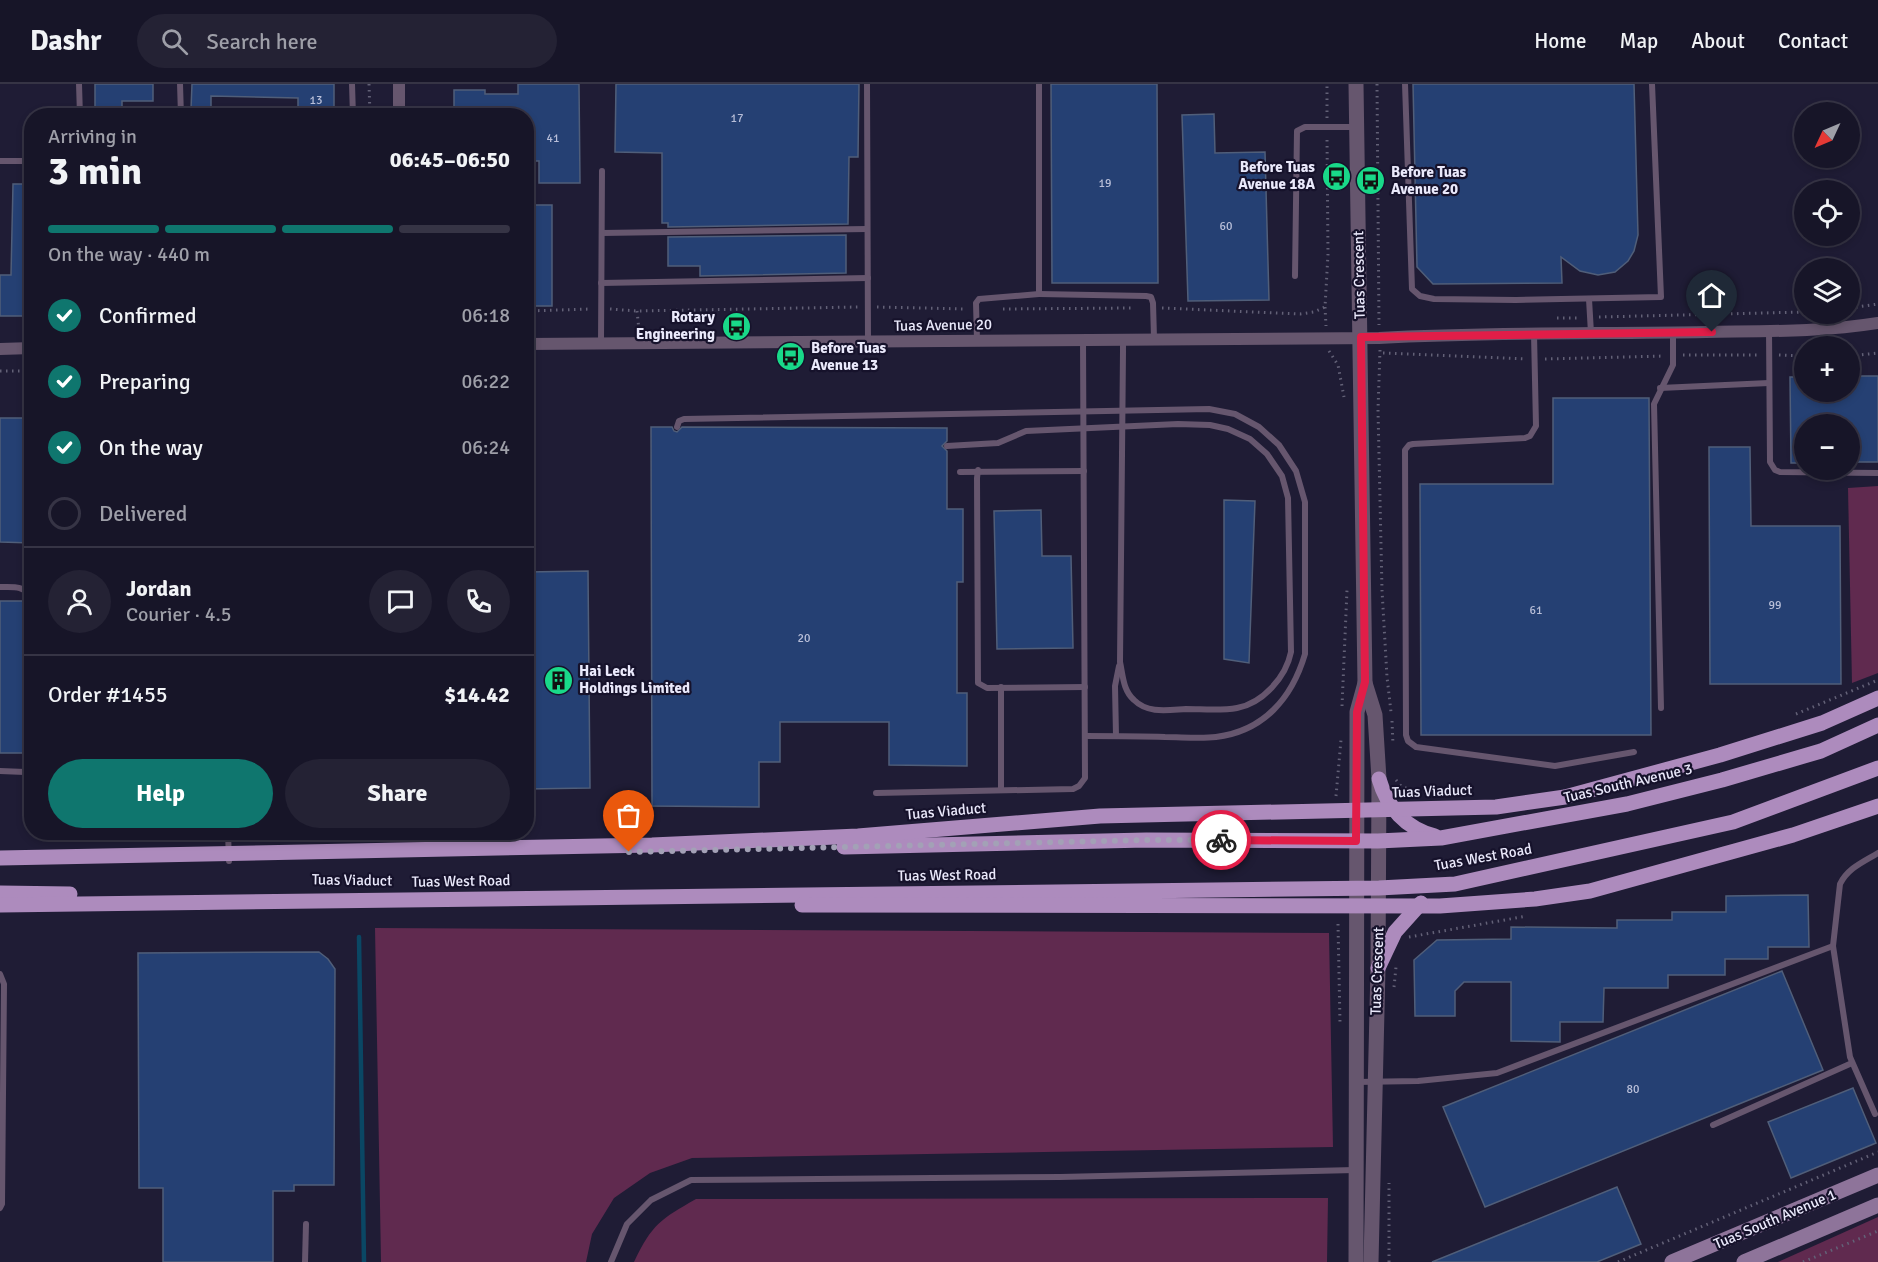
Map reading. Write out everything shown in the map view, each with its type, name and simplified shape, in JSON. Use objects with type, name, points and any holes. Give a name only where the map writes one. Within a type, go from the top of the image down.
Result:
[{"type":"main road","name":"Tuas Viaduct","points":[[0,858],[652,845],[858,836],[1100,816],[1496,807],[1565,797],[1720,755],[1822,723],[1878,698]]},
{"type":"main road","name":"Tuas South Avenue 3","points":[[1378,841],[1441,838],[1627,804],[1821,751],[1878,724]]},
{"type":"main road","name":"Tuas West Road","points":[[0,905],[1378,888],[1455,884],[1733,822],[1878,768]]},
{"type":"main road","points":[[1385,776],[1387,800],[1401,818],[1420,831],[1441,838]]},
{"type":"main road","name":"Tuas Viaduct","points":[[0,893],[893,906],[1440,906],[1535,899],[1590,891],[1793,835],[1878,806]]},
{"type":"main road","name":"Tuas West Road","points":[[0,864],[1146,840],[1378,841]]},
{"type":"main road","points":[[1378,968],[1388,943],[1402,922],[1432,896],[1455,884]]},
{"type":"main road","name":"Tuas South Avenue 1","points":[[1672,1262],[1878,1175]]},
{"type":"main road","name":"Tuas South Avenue 1","points":[[1744,1262],[1878,1205]]},
{"type":"street","points":[[399,84],[399,108]]},
{"type":"street","name":"Tuas Crescent","points":[[1356,84],[1365,682],[1357,712],[1356,1262]]},
{"type":"street","name":"Tuas Avenue 20","points":[[534,344],[1379,338],[1437,335],[1769,330],[1851,327],[1878,323]]},
{"type":"street","points":[[0,349],[24,348]]},
{"type":"street","name":"Tuas Crescent","points":[[1365,682],[1375,716],[1385,776],[1378,841],[1378,968],[1371,1262]]},
{"type":"lane","points":[[79,84],[80,108]]},
{"type":"lane","points":[[180,84],[181,108]]},
{"type":"lane","points":[[352,84],[352,108]]},
{"type":"lane","points":[[867,84],[868,341]]},
{"type":"lane","points":[[1039,84],[1039,294]]},
{"type":"lane","points":[[1405,84],[1412,289],[1420,296],[1434,299],[1661,297],[1652,84]]},
{"type":"lane","points":[[1295,276],[1297,131],[1305,126],[1357,127]]},
{"type":"lane","points":[[0,161],[24,161]]},
{"type":"lane","points":[[601,343],[602,171]]},
{"type":"lane","points":[[602,233],[867,229]]},
{"type":"lane","points":[[601,283],[868,278]]},
{"type":"lane","points":[[977,340],[976,303],[979,299],[1039,294],[1151,297],[1154,338]]},
{"type":"lane","points":[[1589,299],[1591,333]]},
{"type":"lane","points":[[1769,330],[1770,462],[1775,470],[1780,472],[1878,473]]},
{"type":"lane","points":[[1661,708],[1654,404],[1673,365],[1672,332]]},
{"type":"lane","points":[[1534,334],[1536,426],[1530,436],[1413,444],[1405,450],[1406,735],[1408,741],[1416,747],[1555,766],[1634,752]]},
{"type":"lane","points":[[876,793],[1073,789],[1085,778],[1083,339]]},
{"type":"lane","points":[[946,446],[998,443],[1026,431],[1070,429],[1134,426],[1210,425],[1228,429],[1250,439],[1267,454],[1282,476],[1288,498],[1292,652],[1289,662],[1274,686],[1251,703],[1237,708],[1152,710],[1135,702],[1125,690],[1120,662],[1123,339]]},
{"type":"lane","points":[[1660,388],[1769,383]]},
{"type":"lane","points":[[676,427],[679,421],[684,420],[1209,409],[1235,414],[1259,427],[1279,445],[1296,471],[1305,502],[1305,654],[1298,676],[1281,701],[1264,718],[1243,730],[1215,737],[1086,736]]},
{"type":"lane","points":[[978,470],[978,683],[987,688],[1085,687]]},
{"type":"lane","points":[[960,471],[1084,471]]},
{"type":"lane","points":[[0,587],[24,589]]},
{"type":"lane","points":[[1116,736],[1115,686],[1120,662]]},
{"type":"lane","points":[[1001,687],[1001,790]]},
{"type":"lane","points":[[0,771],[24,772]]},
{"type":"lane","points":[[228,840],[229,861]]},
{"type":"lane","points":[[1875,1114],[1852,1063],[1833,946],[1840,884],[1844,875],[1878,853]]},
{"type":"lane","points":[[1356,1082],[1374,1083],[1497,1073],[1833,946]]},
{"type":"lane","points":[[0,974],[4,984],[2,1203],[0,1208]]},
{"type":"lane","points":[[1713,1125],[1852,1063]]},
{"type":"lane","points":[[611,1262],[627,1224],[651,1200],[691,1180],[1060,1178],[1356,1170]]},
{"type":"lane","points":[[305,1262],[306,1224]]},
{"type":"path","points":[[369,84],[370,108]]},
{"type":"path","points":[[1377,84],[1380,352],[1378,410],[1382,590],[1387,677],[1394,735],[1393,754]]},
{"type":"path","points":[[1860,307],[1878,304]]},
{"type":"path","points":[[637,311],[640,343]]},
{"type":"path","points":[[1590,318],[1794,312]]},
{"type":"path","points":[[1329,352],[1338,365],[1344,390],[1344,402]]},
{"type":"path","points":[[1380,352],[1535,360],[1794,356]]},
{"type":"path","points":[[1860,355],[1878,353]]},
{"type":"path","points":[[0,371],[24,371]]},
{"type":"path","points":[[1342,709],[1348,579]]},
{"type":"path","points":[[1335,803],[1341,733]]},
{"type":"path","points":[[1385,776],[1401,786]]},
{"type":"path","points":[[1394,990],[1396,968],[1400,958]]},
{"type":"path","points":[[1618,1262],[1878,1152]]},
{"type":"path","points":[[1389,1178],[1389,1262]]},
{"type":"path","points":[[1803,1262],[1878,1231]]},
{"type":"shaded area","points":[[1878,486],[1878,673],[1852,683],[1848,488]]},
{"type":"shaded area","points":[[375,928],[1329,933],[1333,1147],[692,1158],[650,1173],[614,1198],[592,1234],[586,1262],[381,1262]]},
{"type":"shaded area","points":[[1328,1198],[1327,1262],[634,1262],[652,1231],[674,1212],[696,1199]]},
{"type":"shaded area","points":[[1878,1217],[1878,1262],[1778,1262]]},
{"type":"building","points":[[95,84],[153,84],[153,101],[122,101],[122,108],[95,108]]},
{"type":"building","points":[[192,84],[334,84],[334,108],[298,108],[298,98],[211,96],[211,108],[191,108]]},
{"type":"building","points":[[518,84],[579,84],[580,183],[539,183],[539,161],[534,161],[534,108],[454,108],[454,90],[485,90],[485,94],[518,94]]},
{"type":"building","points":[[616,84],[859,84],[858,157],[849,157],[848,224],[668,227],[668,223],[662,223],[662,153],[615,152]]},
{"type":"building","points":[[1051,84],[1157,84],[1158,283],[1052,283]]},
{"type":"building","points":[[1413,84],[1634,84],[1638,235],[1634,251],[1628,261],[1615,272],[1598,275],[1580,271],[1561,257],[1562,283],[1433,284],[1417,267]]},
{"type":"building","points":[[1214,114],[1215,153],[1265,152],[1269,300],[1188,301],[1182,115]]},
{"type":"building","points":[[13,184],[24,184],[24,316],[0,316],[0,275],[11,275]]},
{"type":"building","points":[[534,205],[552,205],[552,306],[534,306]]},
{"type":"building","points":[[846,235],[846,273],[700,276],[700,266],[668,266],[668,237]]},
{"type":"building","points":[[1860,376],[1878,376],[1878,462],[1860,462],[1860,414],[1794,414],[1794,463],[1791,463],[1790,377],[1794,377],[1794,402],[1860,402]]},
{"type":"building","points":[[1553,398],[1649,398],[1651,735],[1421,735],[1420,484],[1553,484]]},
{"type":"building","points":[[0,418],[24,418],[24,543],[0,542]]},
{"type":"building","points":[[651,427],[672,427],[677,432],[682,427],[947,428],[947,441],[942,446],[947,451],[947,509],[963,509],[963,582],[957,582],[957,693],[967,693],[967,766],[889,765],[889,722],[780,722],[780,762],[759,762],[759,807],[652,806]]},
{"type":"building","points":[[1709,447],[1750,447],[1751,526],[1840,526],[1841,684],[1710,684]]},
{"type":"building","points":[[1224,500],[1255,501],[1249,663],[1224,659]]},
{"type":"building","points":[[1041,510],[1042,556],[1071,556],[1073,648],[997,649],[994,511]]},
{"type":"building","name":"Hai Leck Holdings Limited","points":[[588,571],[590,788],[534,789],[534,572]]},
{"type":"building","points":[[0,601],[24,601],[24,753],[0,753]]},
{"type":"building","points":[[1808,895],[1809,947],[1768,947],[1768,959],[1725,959],[1725,975],[1668,975],[1668,988],[1604,988],[1603,1022],[1560,1022],[1560,1042],[1511,1041],[1511,982],[1464,982],[1455,991],[1455,1016],[1415,1016],[1414,960],[1437,940],[1511,939],[1511,927],[1617,928],[1617,920],[1672,920],[1672,912],[1726,912],[1726,896]]},
{"type":"building","points":[[319,952],[335,969],[334,1185],[294,1185],[294,1191],[273,1191],[273,1262],[163,1262],[163,1188],[139,1188],[138,953]]},
{"type":"building","points":[[1782,971],[1823,1070],[1485,1207],[1443,1107]]},
{"type":"building","points":[[1853,1088],[1876,1143],[1791,1178],[1768,1122]]},
{"type":"building","points":[[1617,1187],[1641,1244],[1597,1262],[1432,1262]]},
{"type":"waterway","points":[[359,937],[364,1262]]},
{"type":"way so far","points":[[629,852],[1221,840]]},
{"type":"place","name":"Before Tuas Avenue 18A","points":[[1336,176]]},
{"type":"place","name":"Before Tuas Avenue 20","points":[[1370,181]]},
{"type":"place","name":"Rotary Engineering","points":[[736,326]]},
{"type":"place","name":"Before Tuas Avenue 13","points":[[790,357]]},
{"type":"place","name":"Hai Leck Holdings Limited","points":[[558,680]]},
{"type":"route","points":[[1221,840],[1356,841],[1357,712],[1365,682],[1361,337],[1712,332]]}]
